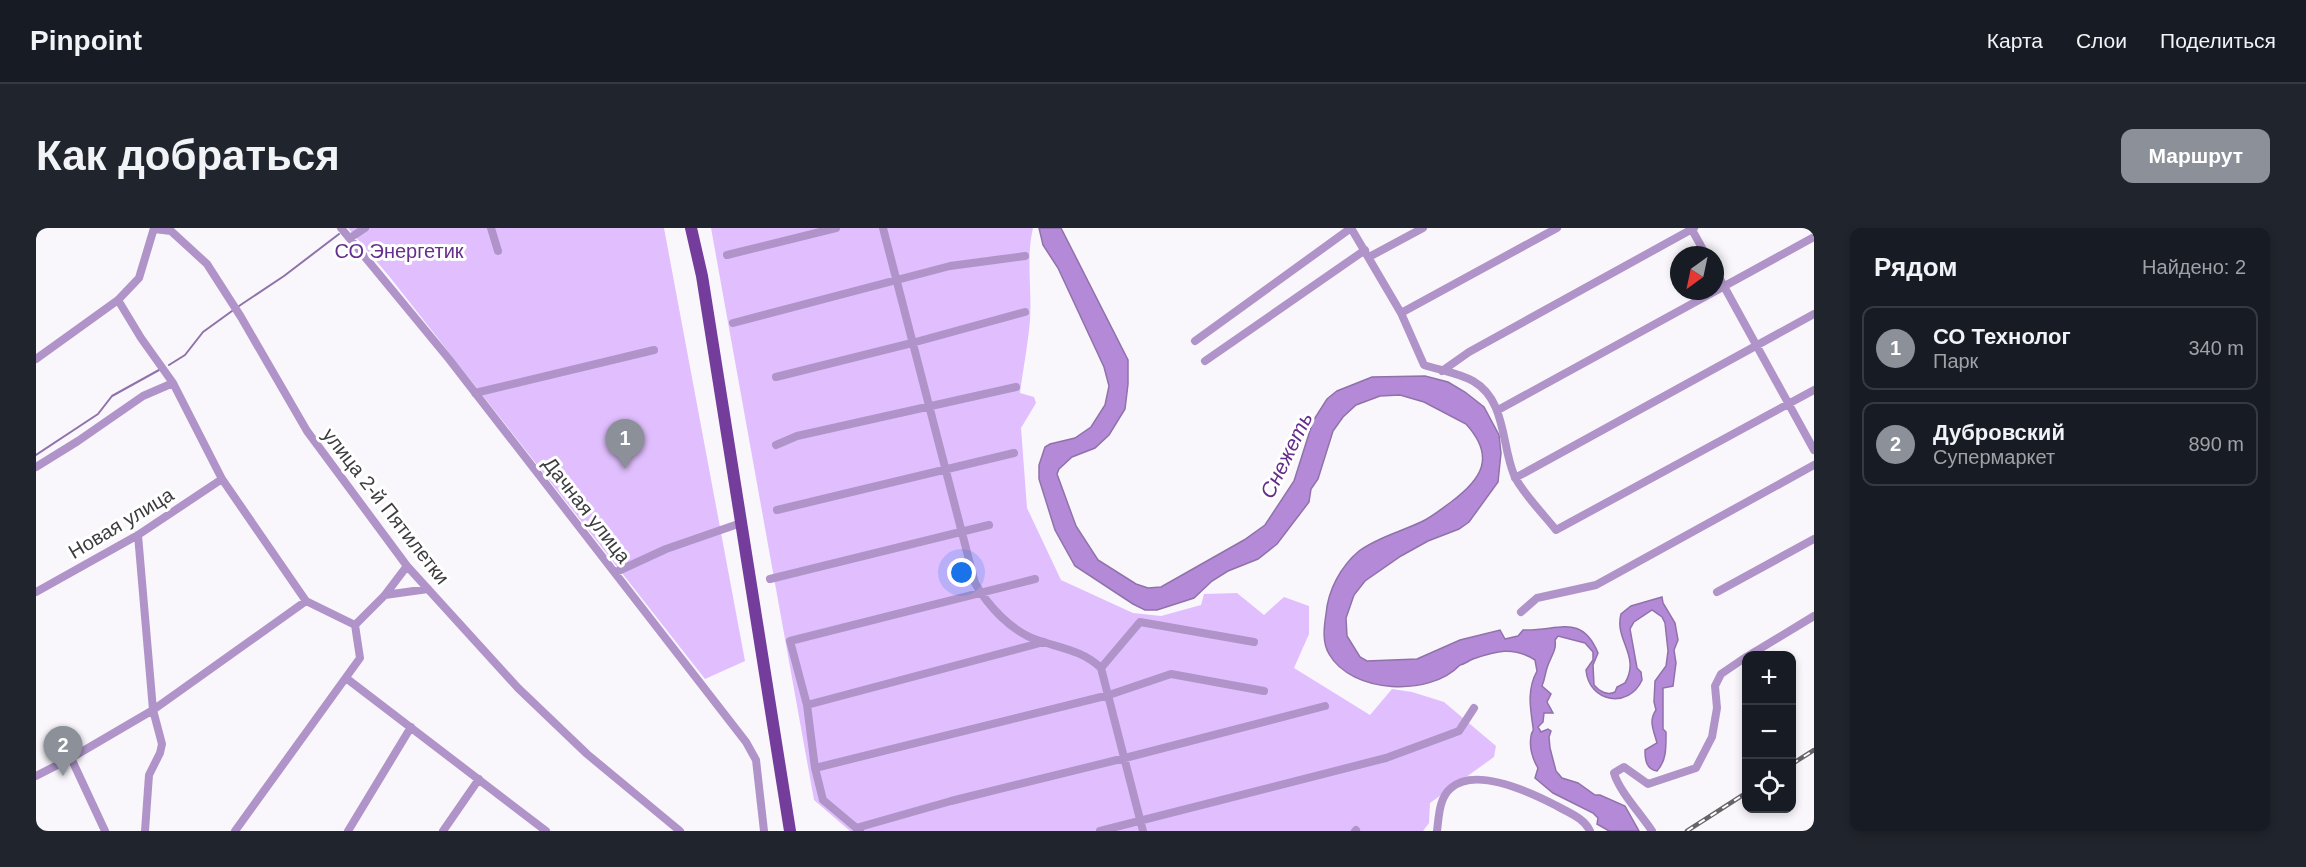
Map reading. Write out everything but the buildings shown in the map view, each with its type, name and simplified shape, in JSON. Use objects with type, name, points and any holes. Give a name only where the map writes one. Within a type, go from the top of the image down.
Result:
[{"type":"main road","points":[[691,228],[702,276],[790,831]]},
{"type":"street","name":"Дачная улица","points":[[341,228],[475,393],[747,742],[756,760],[764,831]]},
{"type":"street","points":[[350,238],[365,228]]},
{"type":"street","points":[[491,228],[498,251]]},
{"type":"street","points":[[727,255],[836,228]]},
{"type":"street","points":[[883,228],[975,583],[981,594],[1007,622],[1034,639],[1068,648],[1090,658],[1101,668],[1143,831]]},
{"type":"street","points":[[1195,341],[1351,228],[1401,313],[1424,365],[1473,381],[1492,399],[1498,410],[1506,452],[1515,478],[1556,530],[1814,390]]},
{"type":"street","points":[[1205,361],[1367,254],[1423,228]]},
{"type":"street","points":[[1401,313],[1557,228]]},
{"type":"street","points":[[1442,371],[1469,352],[1692,228],[1701,246]]},
{"type":"street","points":[[36,359],[118,300],[139,278],[154,229]]},
{"type":"street","name":"улица 2-й Пятилетки","points":[[154,229],[171,231],[207,264],[242,317],[307,431],[407,566],[518,688],[587,754],[680,831]]},
{"type":"street","points":[[1814,237],[1724,286],[1814,450]]},
{"type":"street","points":[[733,323],[950,266],[1025,256]]},
{"type":"street","points":[[118,300],[141,338],[173,383],[222,479],[306,601],[355,625]]},
{"type":"street","points":[[1498,410],[1698,300]]},
{"type":"street","points":[[776,377],[1025,312]]},
{"type":"street","points":[[1515,478],[1814,314]]},
{"type":"street","points":[[475,393],[654,350]]},
{"type":"street","points":[[36,467],[143,396],[173,383]]},
{"type":"street","points":[[776,445],[797,436],[1016,387]]},
{"type":"street","points":[[777,510],[1014,453]]},
{"type":"street","points":[[1521,612],[1538,598],[1596,585],[1814,465]]},
{"type":"street","name":"Новая улица","points":[[36,592],[138,535],[222,479]]},
{"type":"street","points":[[616,572],[666,549],[741,523]]},
{"type":"street","points":[[770,579],[988,525]]},
{"type":"street","points":[[138,535],[153,710],[162,744],[149,775],[145,831]]},
{"type":"street","points":[[1717,592],[1814,539]]},
{"type":"street","points":[[355,625],[385,595],[407,566]]},
{"type":"street","points":[[1035,579],[790,640],[807,705],[815,768],[823,800],[858,830],[930,806],[1324,706]]},
{"type":"street","points":[[385,595],[428,588]]},
{"type":"street","points":[[36,776],[153,710],[306,601]]},
{"type":"street","points":[[1755,651],[1814,616]]},
{"type":"street","points":[[1101,668],[1140,622],[1254,642]]},
{"type":"street","points":[[235,831],[360,658],[355,625]]},
{"type":"street","points":[[807,705],[1045,642]]},
{"type":"street","points":[[1652,831],[1634,804],[1617,786],[1614,773],[1624,767],[1648,784],[1696,768],[1712,737],[1717,708],[1715,686],[1721,674],[1742,659]]},
{"type":"street","points":[[815,768],[1109,695],[1171,674],[1264,691]]},
{"type":"street","points":[[346,678],[546,831]]},
{"type":"street","points":[[1100,831],[1386,758],[1459,731],[1474,708]]},
{"type":"street","points":[[348,831],[411,727]]},
{"type":"street","points":[[71,758],[105,831]]},
{"type":"street","points":[[443,831],[479,779]]},
{"type":"street","points":[[1437,831],[1442,801],[1449,789],[1460,781],[1477,781],[1518,787],[1581,820],[1590,831]]},
{"type":"green space","name":"СО Энергетик","points":[[348,228],[664,228],[745,661],[705,679],[389,276]]},
{"type":"green space","points":[[711,228],[1033,228],[1030,250],[1030,320],[1020,393],[1034,397],[1036,403],[1021,428],[1027,508],[1061,580],[1133,613],[1161,616],[1201,605],[1204,594],[1237,593],[1264,615],[1284,597],[1309,606],[1309,634],[1294,668],[1370,715],[1392,689],[1412,692],[1444,702],[1496,746],[1494,757],[1430,803],[1429,823],[1423,831],[850,831],[814,800]]},
{"type":"shaded area","points":[[1039,228],[1061,228],[1128,360],[1125,409],[1109,435],[1095,448],[1072,457],[1059,469],[1057,474],[1076,526],[1098,560],[1136,584],[1148,588],[1161,587],[1244,540],[1265,525],[1294,481],[1313,421],[1327,399],[1337,391],[1372,377],[1425,376],[1448,382],[1484,407],[1499,435],[1501,453],[1498,482],[1469,522],[1401,556],[1365,581],[1354,595],[1346,618],[1347,636],[1360,657],[1367,661],[1417,659],[1460,640],[1500,630],[1505,639],[1518,636],[1523,630],[1576,628],[1584,632],[1598,653],[1593,665],[1594,685],[1603,692],[1612,693],[1625,683],[1629,673],[1629,656],[1621,632],[1621,614],[1631,606],[1662,597],[1675,623],[1678,640],[1674,650],[1676,663],[1673,686],[1663,688],[1663,729],[1666,732],[1666,748],[1663,762],[1657,771],[1647,764],[1645,750],[1657,743],[1652,722],[1656,710],[1655,681],[1666,666],[1668,651],[1665,623],[1662,617],[1652,610],[1634,622],[1630,629],[1637,668],[1641,672],[1642,680],[1628,695],[1610,698],[1594,690],[1586,670],[1593,660],[1593,652],[1585,643],[1558,636],[1542,686],[1551,694],[1547,702],[1553,713],[1544,713],[1543,722],[1538,727],[1541,732],[1548,729],[1551,731],[1550,748],[1556,771],[1562,778],[1578,783],[1595,795],[1625,806],[1639,831],[1609,831],[1597,824],[1598,818],[1593,813],[1553,793],[1535,778],[1538,768],[1531,749],[1533,729],[1530,698],[1537,671],[1535,660],[1512,651],[1497,652],[1471,660],[1447,675],[1430,682],[1411,686],[1392,686],[1355,677],[1340,667],[1329,654],[1324,634],[1329,596],[1336,579],[1352,557],[1381,538],[1421,522],[1436,513],[1471,485],[1481,467],[1483,457],[1481,447],[1466,424],[1424,402],[1400,395],[1380,396],[1356,405],[1333,431],[1318,479],[1311,489],[1309,502],[1277,544],[1258,559],[1228,571],[1212,581],[1194,598],[1157,610],[1145,610],[1075,566],[1055,530],[1039,479],[1039,465],[1045,447],[1075,438],[1091,427],[1105,405],[1109,386],[1104,367],[1058,268],[1043,245]]},
{"type":"waterway","points":[[239,306],[284,276],[339,234]]},
{"type":"waterway","points":[[169,365],[185,355],[203,332],[232,311]]},
{"type":"waterway","points":[[36,455],[98,414],[112,396],[159,370]]},
{"type":"railway","points":[[1796,761],[1814,750]]},
{"type":"railway","points":[[1687,831],[1742,796]]},
{"type":"place","name":"СО Технолог","points":[[625,469]]},
{"type":"place","name":"Дубровский","points":[[63,776]]},
{"type":"water label","name":"Снежеть","points":[[1286,455]]}]
